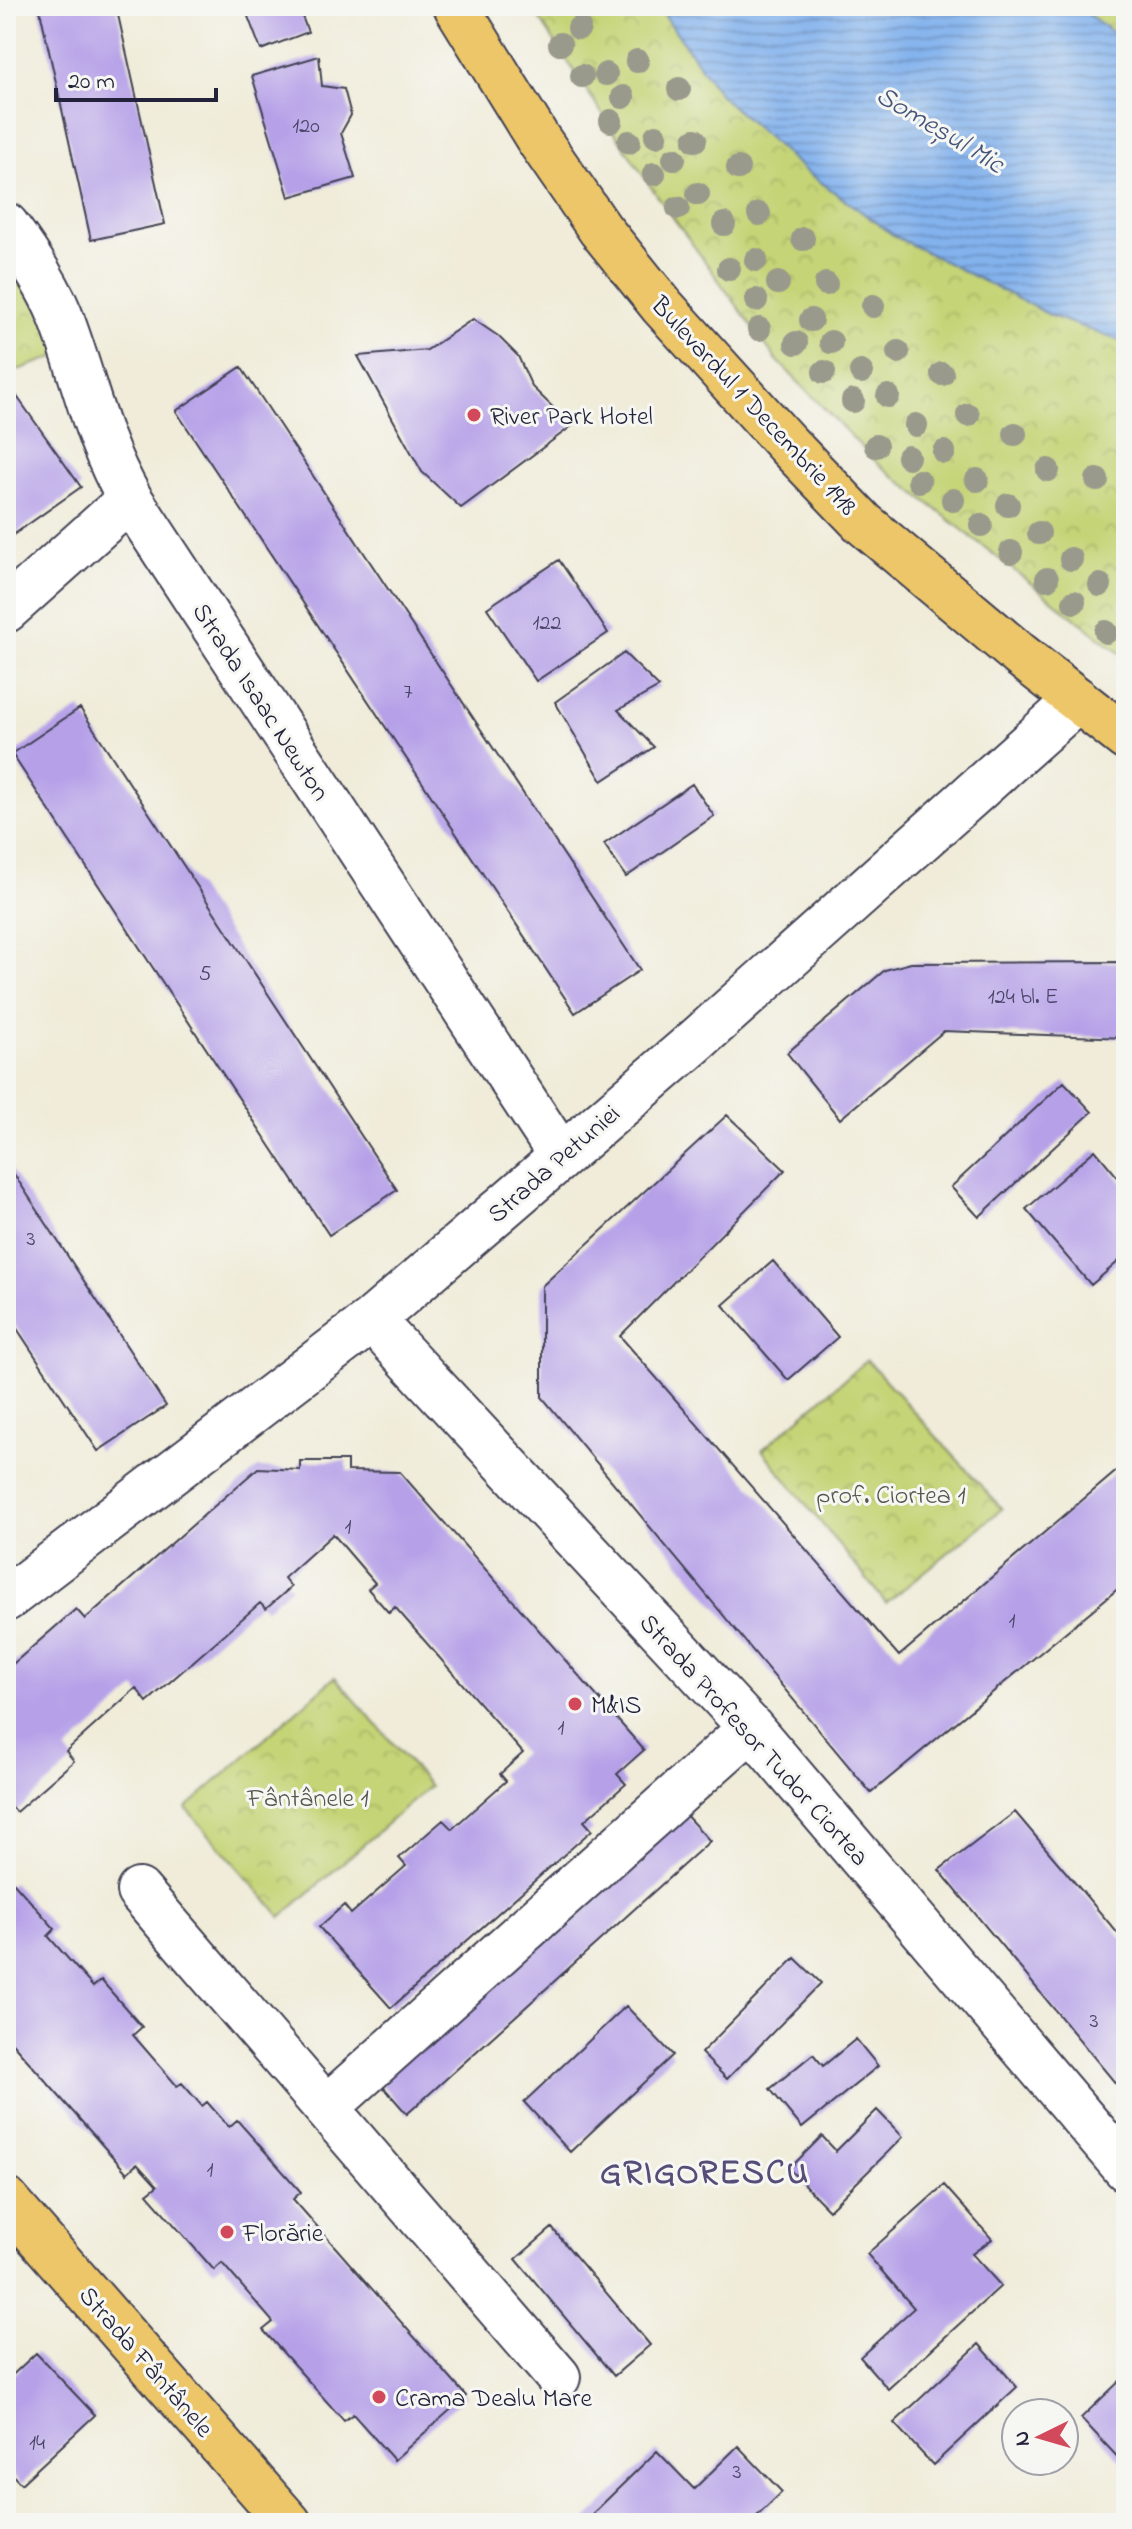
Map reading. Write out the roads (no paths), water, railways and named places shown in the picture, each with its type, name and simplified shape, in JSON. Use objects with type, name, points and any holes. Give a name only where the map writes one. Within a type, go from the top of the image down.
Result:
[{"type":"main road","name":"Bulevardul 1 Decembrie 1918","points":[[456,6],[546,152],[600,229],[662,306],[863,523],[1126,738]]},
{"type":"main road","name":"Strada Fântânele","points":[[6,2200],[289,2523]]},
{"type":"street","name":"Strada Isaac Newton","points":[[6,225],[26,252],[59,312],[100,438],[130,499],[561,1156]]},
{"type":"street","points":[[6,610],[130,499]]},
{"type":"street","name":"Strada Petuniei","points":[[6,1599],[372,1320],[710,1029],[1078,700]]},
{"type":"street","name":"Strada Profesor Tudor Ciortea","points":[[372,1320],[751,1728],[1126,2169]]},
{"type":"street","points":[[326,2108],[751,1728]]},
{"type":"street","points":[[139,1891],[558,2377]]},
{"type":"water","name":"Someșul Mic","points":[[658,6],[1077,6],[1126,42],[1126,343],[1052,316],[896,237],[804,170],[721,96]]},
{"type":"place","name":"River Park Hotel","points":[[474,415]]},
{"type":"place","name":"M&IS","points":[[575,1704]]},
{"type":"place","name":"Florărie","points":[[227,2232]]},
{"type":"place","name":"Crama Dealu Mare","points":[[379,2397]]},
{"type":"district","name":"GRIGORESCU","points":[[705,2171]]},
{"type":"park label","name":"prof. Ciortea 1","points":[[891,1494]]},
{"type":"park label","name":"Fântânele 1","points":[[308,1797]]}]
